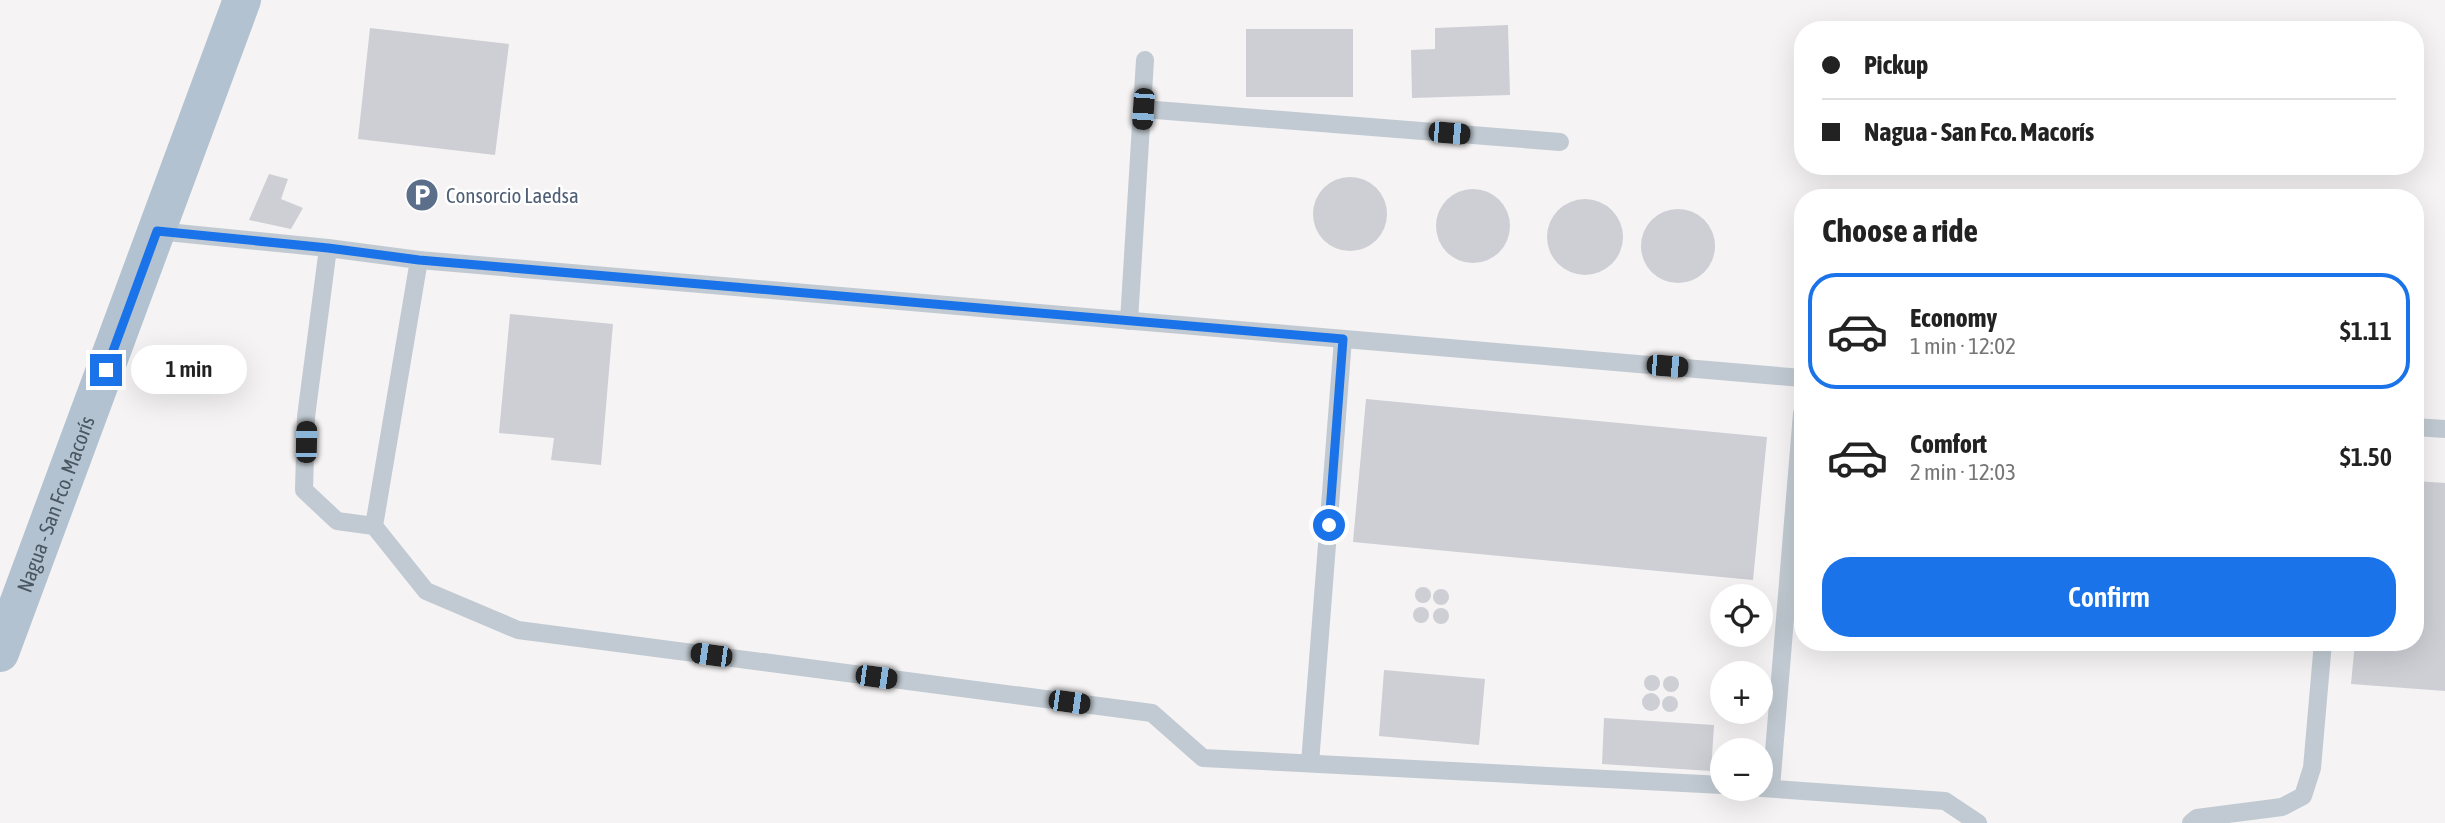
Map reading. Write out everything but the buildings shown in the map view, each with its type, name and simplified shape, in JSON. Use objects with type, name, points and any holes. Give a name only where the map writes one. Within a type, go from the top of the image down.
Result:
[{"type":"main road","name":"Nagua - San Fco. Macorís","points":[[0,653],[242,0]]},
{"type":"lane","points":[[1129,321],[1146,60]]},
{"type":"lane","points":[[1143,109],[1560,142]]},
{"type":"lane","points":[[157,231],[419,260],[1794,376]]},
{"type":"lane","points":[[328,248],[306,417],[304,490],[337,521],[374,526],[426,590],[518,630],[1152,713],[1203,758],[1710,784]]},
{"type":"lane","points":[[374,526],[419,260]]},
{"type":"lane","points":[[1311,763],[1343,339]]},
{"type":"lane","points":[[2424,428],[2445,429]]},
{"type":"lane","points":[[1771,738],[1794,496]]},
{"type":"lane","points":[[2191,823],[2197,818],[2282,807],[2303,796],[2312,768],[2322,651]]},
{"type":"lane","points":[[1773,789],[1945,801],[1978,823]]},
{"type":"place","name":"Consorcio Laedsa","points":[[422,195]]},
{"type":"route","points":[[106,370],[157,231],[419,260],[1343,339],[1329,525]]}]
